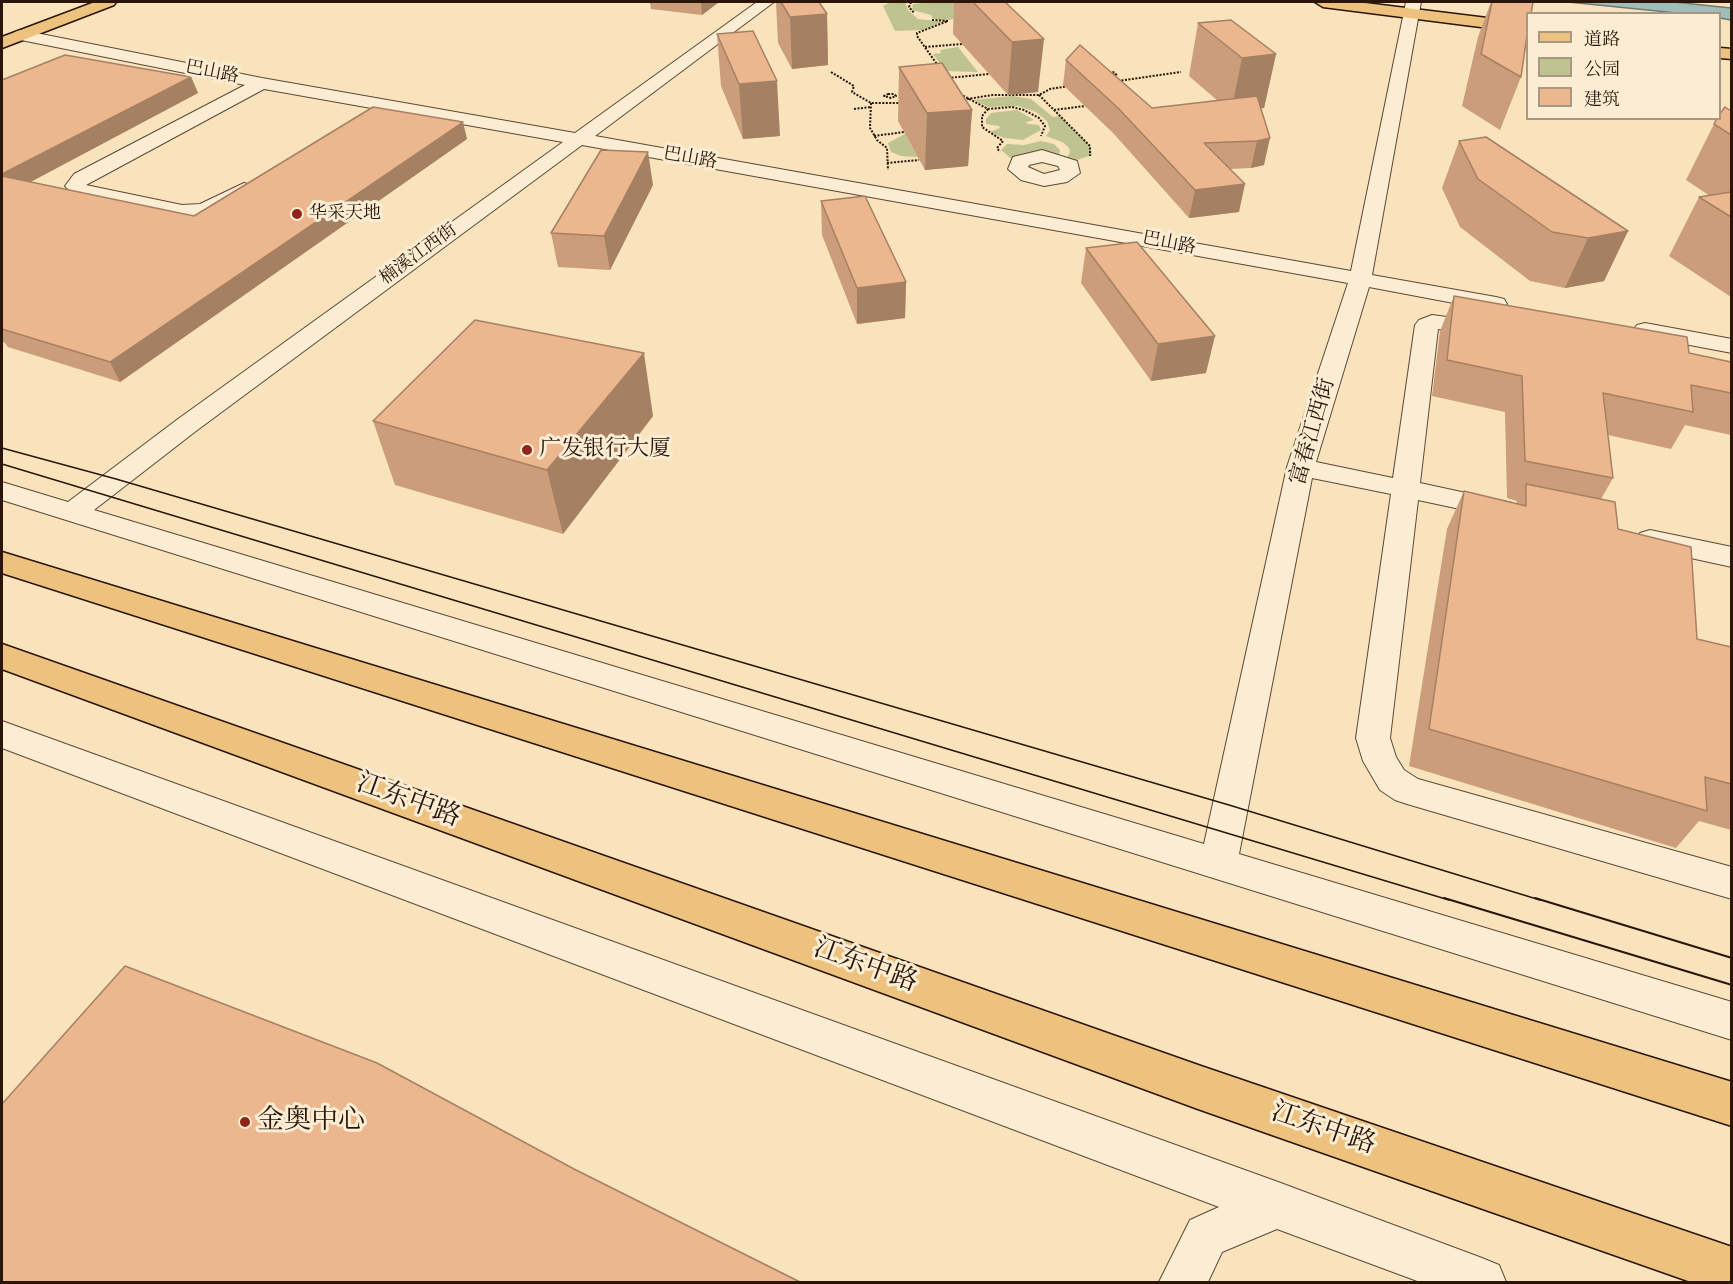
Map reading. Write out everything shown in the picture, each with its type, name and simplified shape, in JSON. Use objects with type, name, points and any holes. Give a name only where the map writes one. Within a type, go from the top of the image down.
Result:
[{"type":"main road","points":[[2,43],[108,2]]},
{"type":"main road","points":[[1323,2],[1420,5],[1526,14]]},
{"type":"main road","points":[[1420,5],[1526,28]]},
{"type":"main road","points":[[2,562],[1731,1104]]},
{"type":"main road","name":"江东中路","points":[[2,656],[1198,1087],[1731,1272]]},
{"type":"street","name":"楠溪江西街","points":[[73,512],[766,2]]},
{"type":"street","name":"富春江西街","points":[[1218,865],[1301,467],[1360,280],[1420,5]]},
{"type":"street","name":"巴山路","points":[[21,35],[262,83],[1012,215],[1360,280],[1519,322],[1432,322],[1427,325],[1406,489]]},
{"type":"street","points":[[262,83],[81,178],[75,186],[82,192],[182,211],[204,210],[262,178]]},
{"type":"street","points":[[365,117],[386,105]]},
{"type":"street","points":[[1033,157],[1064,162],[1070,173],[1060,178],[1036,179],[1018,169],[1019,163],[1033,157]]},
{"type":"street","points":[[1012,215],[1036,179]]},
{"type":"street","points":[[1627,327],[1731,346]]},
{"type":"street","points":[[1301,467],[1522,513]]},
{"type":"street","points":[[1406,489],[1373,738],[1380,761],[1392,780],[1407,790],[1731,883]]},
{"type":"street","points":[[2,491],[1731,1021]]},
{"type":"street","points":[[1627,535],[1731,557]]},
{"type":"street","points":[[2,734],[1482,1282]]},
{"type":"street","points":[[1183,1282],[1206,1236],[1278,1205]]},
{"type":"path","points":[[911,2],[909,7],[914,13]]},
{"type":"path","points":[[932,20],[948,21],[917,33],[941,70]]},
{"type":"path","points":[[925,47],[962,44]]},
{"type":"path","points":[[831,72],[854,86],[852,92],[871,103],[907,103]]},
{"type":"path","points":[[1116,81],[1181,72]]},
{"type":"path","points":[[950,84],[946,78],[989,74]]},
{"type":"path","points":[[1098,74],[1115,76],[1121,81]]},
{"type":"path","points":[[966,99],[993,95],[1039,95],[1050,89],[1075,85]]},
{"type":"path","points":[[952,96],[959,94],[988,109],[1012,107],[1024,110],[1039,118],[1045,126],[1041,137],[1056,141],[1065,149],[1064,162],[1084,162],[1092,155],[1090,146],[1039,95]]},
{"type":"path","points":[[896,96],[904,95]]},
{"type":"path","points":[[871,103],[870,128],[874,136],[886,148],[888,170]]},
{"type":"path","points":[[1054,110],[1085,106]]},
{"type":"path","points":[[854,109],[871,108]]},
{"type":"path","points":[[988,109],[982,116],[982,127],[1003,141],[997,148],[1002,157],[1019,163]]},
{"type":"path","points":[[874,136],[904,132]]},
{"type":"path","points":[[887,163],[919,160]]},
{"type":"green space","points":[[891,2],[905,2],[908,10],[918,19],[943,22],[924,30],[895,31],[883,6]]},
{"type":"green space","points":[[955,2],[960,17],[946,21],[933,19],[931,15],[912,10],[913,4]]},
{"type":"green space","points":[[958,47],[978,72],[946,71],[933,54],[941,53],[940,50]]},
{"type":"green space","points":[[1012,96],[1031,99],[1053,117],[1060,116],[1090,146],[1092,155],[1074,161],[1067,158],[1069,148],[1064,143],[1046,136],[1050,130],[1047,121],[1036,112],[1018,106],[988,107],[974,100]]},
{"type":"green space","points":[[1017,110],[1034,120],[1026,122],[1028,124],[1039,125],[1041,130],[1023,140],[1004,138],[990,132],[1000,128],[986,124],[986,119],[991,113]]},
{"type":"green space","points":[[905,134],[918,157],[901,156],[891,152],[888,143]]},
{"type":"green space","points":[[1041,141],[1054,144],[1060,150],[1059,155],[1028,153],[1014,161],[1001,150],[1007,144],[1024,145]]},
{"type":"water","points":[[1568,2],[1674,2],[1731,8],[1731,20],[1721,18],[1721,12],[1667,12]]},
{"type":"building","points":[[781,2],[819,2],[827,14],[790,17]]},
{"type":"building","points":[[973,2],[1005,2],[1044,39],[1012,42]]},
{"type":"building","points":[[1492,2],[1533,2],[1531,12],[1526,12],[1526,42],[1521,77],[1481,54]]},
{"type":"building","points":[[1231,20],[1276,54],[1242,58],[1198,23]]},
{"type":"building","points":[[753,31],[777,81],[739,84],[717,34]]},
{"type":"building","points":[[1080,45],[1152,108],[1257,96],[1270,138],[1257,141],[1204,143],[1245,184],[1195,190],[1118,108],[1066,60]]},
{"type":"building","points":[[65,55],[191,77],[2,174],[2,80]]},
{"type":"building","points":[[942,63],[972,110],[927,113],[899,67]]},
{"type":"building","name":"华采天地","points":[[373,107],[463,122],[110,362],[2,329],[2,176],[194,216]]},
{"type":"building","points":[[1725,107],[1731,111],[1731,135],[1714,124],[1716,120],[1721,120],[1721,112]]},
{"type":"building","points":[[1486,137],[1628,231],[1588,238],[1552,232],[1478,179],[1459,141]]},
{"type":"building","points":[[601,150],[648,152],[604,236],[551,233]]},
{"type":"building","points":[[1731,192],[1731,217],[1699,197]]},
{"type":"building","points":[[865,196],[906,282],[857,288],[821,201]]},
{"type":"building","points":[[1137,242],[1215,336],[1158,344],[1086,248]]},
{"type":"building","points":[[1454,296],[1687,337],[1689,353],[1731,362],[1731,393],[1691,385],[1693,412],[1603,393],[1613,478],[1525,461],[1522,376],[1447,360]]},
{"type":"building","points":[[475,320],[644,353],[547,470],[373,421]]},
{"type":"building","points":[[1526,484],[1615,502],[1618,529],[1691,547],[1697,639],[1731,647],[1731,784],[1705,777],[1707,811],[1429,729],[1464,491],[1526,506]]},
{"type":"building","name":"金奥中心","points":[[125,966],[377,1063],[574,1169],[800,1282],[2,1282],[2,1104]]},
{"type":"tram line","points":[[2,448],[116,479],[1229,805],[1540,900]]},
{"type":"tram line","points":[[2,464],[1449,900]]},
{"type":"tram line","points":[[1444,898],[1732,985]]},
{"type":"tram line","points":[[1535,898],[1732,958]]},
{"type":"place","name":"华采天地","points":[[297,214]]},
{"type":"place","name":"广发银行大厦","points":[[527,450]]},
{"type":"place","name":"金奥中心","points":[[245,1122]]}]
